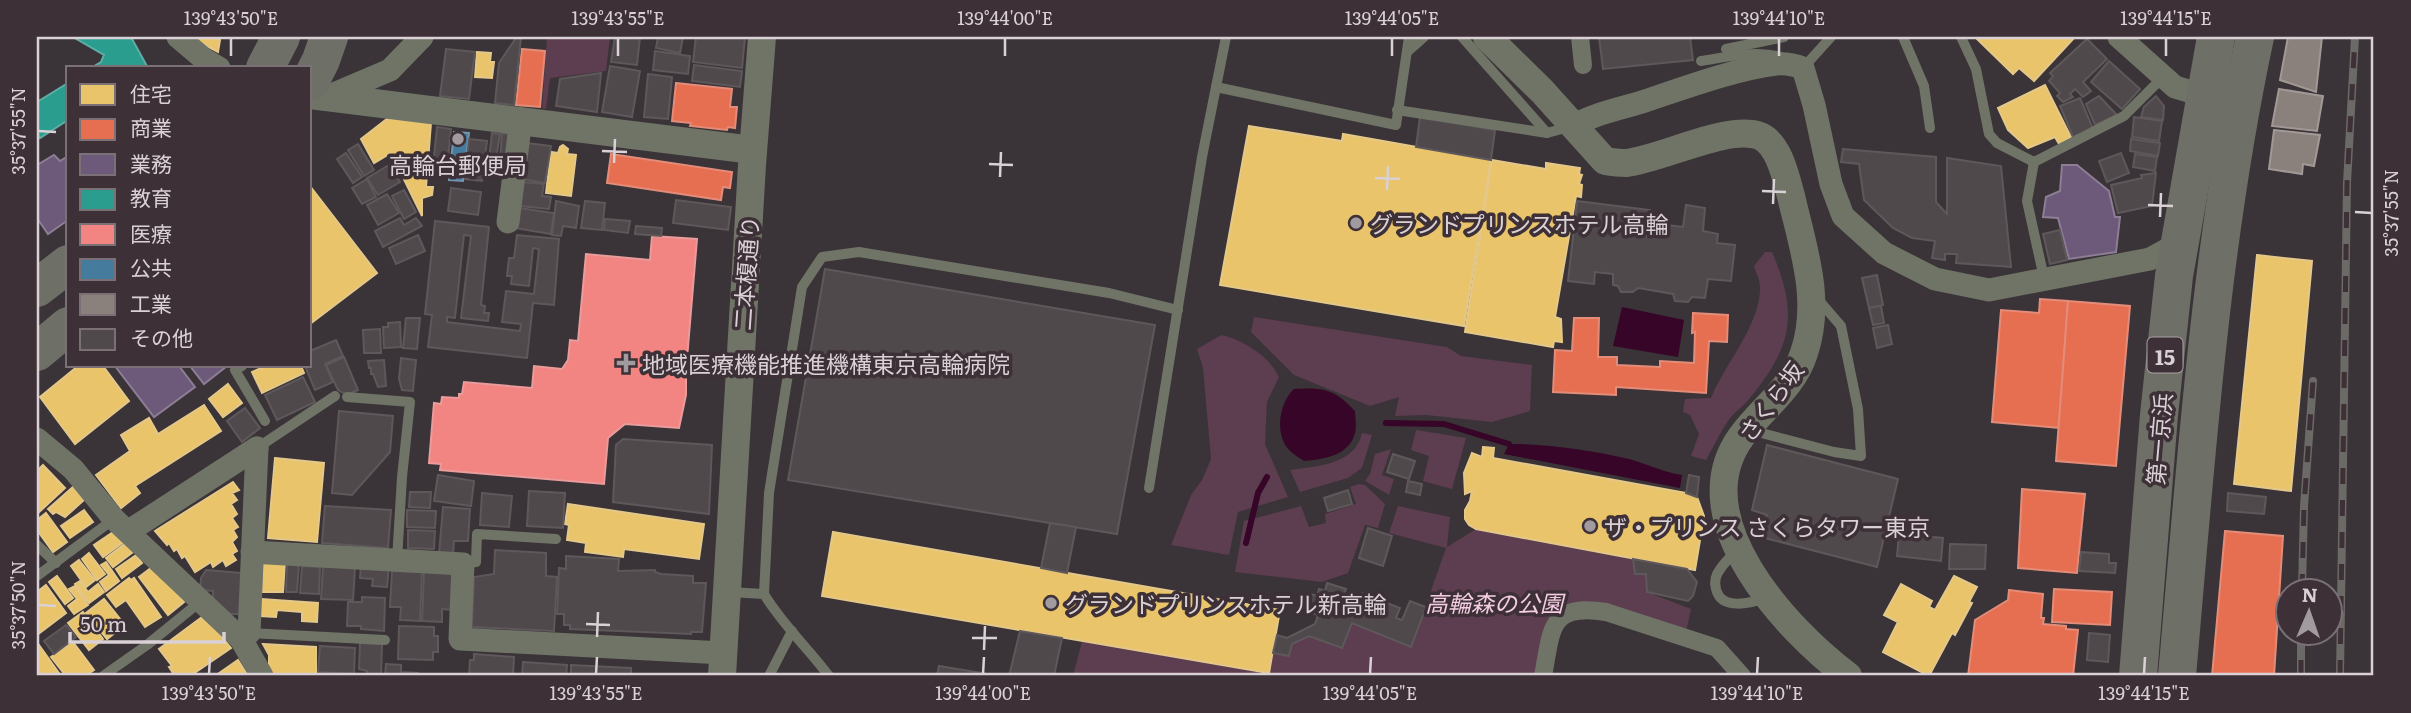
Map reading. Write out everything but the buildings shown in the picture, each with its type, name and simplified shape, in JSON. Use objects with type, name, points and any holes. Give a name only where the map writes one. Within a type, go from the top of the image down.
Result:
[{"type":"highway","points":[[316,91],[330,37]]},
{"type":"highway","name":"第一京浜","points":[[2138,676],[2159,415],[2179,243],[2216,37]]},
{"type":"highway","name":"第一京浜","points":[[2177,676],[2211,314],[2231,170],[2255,37]]},
{"type":"highway","points":[[37,288],[66,266]]},
{"type":"highway","points":[[37,352],[66,328]]},
{"type":"street","points":[[178,37],[204,60],[215,66]]},
{"type":"street","points":[[316,91],[390,70],[422,37]]},
{"type":"street","name":"二本榎通り","points":[[723,664],[762,37]]},
{"type":"street","name":"さくら坂","points":[[1487,37],[1542,91],[1560,130],[1605,161],[1625,163],[1737,134],[1762,137],[1774,151],[1787,180],[1807,262],[1812,293],[1811,320],[1804,353],[1795,374],[1740,438],[1727,466],[1725,494],[1728,523],[1746,565],[1769,597],[1805,640],[1848,676]]},
{"type":"street","points":[[1580,37],[1584,65]]},
{"type":"street","points":[[2128,41],[2162,78],[2175,87],[2205,96]]},
{"type":"street","points":[[258,66],[267,48]]},
{"type":"street","points":[[1560,130],[1599,113],[1694,85],[1777,64],[1799,66],[1814,106],[1831,184],[1843,216],[1884,253],[1935,279],[1989,290],[2150,259],[2179,243]]},
{"type":"street","points":[[316,91],[753,150]]},
{"type":"street","points":[[508,222],[521,119]]},
{"type":"street","points":[[37,439],[73,469],[121,525],[201,601],[245,636]]},
{"type":"street","points":[[121,525],[257,448]]},
{"type":"street","points":[[257,448],[245,636],[262,676]]},
{"type":"street","points":[[252,552],[463,564],[460,639],[723,664]]},
{"type":"street","points":[[1543,676],[1552,627],[1558,619],[1572,611],[1587,609],[1606,612],[1717,648],[1742,676]]},
{"type":"lane","points":[[1149,488],[1226,37]]},
{"type":"lane","points":[[1216,87],[1396,125],[1409,37]]},
{"type":"lane","points":[[1407,52],[1424,37]]},
{"type":"lane","points":[[1462,37],[1560,130]]},
{"type":"lane","points":[[1726,49],[1784,37]]},
{"type":"lane","points":[[1701,61],[1769,53],[1787,58],[1799,66],[1831,37]]},
{"type":"lane","points":[[1903,37],[1924,86],[1930,128]]},
{"type":"lane","points":[[1961,37],[1976,69],[1989,134],[1997,143],[2034,162]]},
{"type":"lane","points":[[2034,162],[2124,116],[2162,78]]},
{"type":"lane","points":[[1397,110],[1560,130]]},
{"type":"lane","points":[[2034,162],[2027,201],[2044,278]]},
{"type":"lane","points":[[829,676],[777,617],[764,594],[769,492],[802,287],[822,257],[859,252],[1109,293],[1178,310]]},
{"type":"lane","points":[[1749,429],[1834,452],[1861,456],[1858,409],[1841,326],[1812,293]]},
{"type":"lane","points":[[238,368],[235,370],[265,421]]},
{"type":"lane","points":[[257,448],[335,396]]},
{"type":"lane","points":[[347,397],[410,402],[397,560]]},
{"type":"lane","points":[[37,576],[121,525]]},
{"type":"lane","points":[[463,564],[475,562],[477,534],[555,539]]},
{"type":"lane","points":[[37,545],[56,563]]},
{"type":"lane","points":[[1738,549],[1716,576],[1718,595],[1726,602],[1738,604],[1769,597]]},
{"type":"lane","points":[[726,592],[764,594]]},
{"type":"lane","points":[[103,676],[148,645],[201,601]]},
{"type":"lane","points":[[769,676],[792,631]]},
{"type":"lane","points":[[245,636],[384,640]]},
{"type":"green space","points":[[547,37],[610,37],[606,71],[550,78],[546,109],[542,108]]},
{"type":"green space","points":[[1765,252],[1772,252],[1786,294],[1788,312],[1783,346],[1748,401],[1727,422],[1706,460],[1691,456],[1699,434],[1690,415],[1683,412],[1685,399],[1711,398],[1741,344],[1759,301],[1760,284],[1754,266]]},
{"type":"green space","points":[[1254,317],[1447,347],[1461,356],[1532,365],[1530,411],[1492,422],[1426,415],[1395,416],[1399,397],[1370,406],[1294,375],[1251,332]]},
{"type":"green space","points":[[1221,335],[1255,350],[1269,362],[1279,377],[1267,402],[1265,444],[1288,497],[1238,512],[1229,555],[1171,545],[1191,495],[1202,480],[1211,459],[1203,368],[1197,349]]},
{"type":"green space","points":[[1416,430],[1466,438],[1452,489],[1423,481],[1429,456],[1411,450]]},
{"type":"green space","points":[[1362,433],[1372,435],[1362,468],[1348,478],[1300,492],[1290,470],[1323,465],[1343,458],[1352,452]]},
{"type":"green space","points":[[1391,449],[1382,475],[1394,479],[1389,495],[1365,481],[1370,474],[1375,454]]},
{"type":"green space","points":[[1365,485],[1385,504],[1378,528],[1365,525],[1348,573],[1322,582],[1235,572],[1244,521],[1301,506],[1309,527],[1326,523],[1325,514],[1356,504],[1350,487]]},
{"type":"green space","name":"高輪森の公園","points":[[1398,506],[1450,517],[1447,547],[1476,529],[1633,559],[1635,573],[1646,574],[1647,592],[1691,609],[1685,637],[1606,612],[1558,619],[1543,676],[1073,676],[1082,641],[1269,673],[1273,653],[1289,656],[1292,644],[1309,636],[1342,648],[1352,623],[1411,647],[1446,548],[1389,533]]},
{"type":"shaded area","points":[[1622,307],[1684,320],[1678,357],[1613,346]]},
{"type":"shaded area","points":[[1313,388],[1328,391],[1341,398],[1355,411],[1356,430],[1347,447],[1335,455],[1304,461],[1290,451],[1282,437],[1280,419],[1285,402],[1294,389]]},
{"type":"shaded area","points":[[1509,444],[1569,448],[1629,459],[1682,475],[1680,488],[1504,454]]},
{"type":"waterway","points":[[1386,423],[1444,424],[1509,444]]},
{"type":"waterway","points":[[1246,543],[1258,493],[1267,477]]},
{"type":"railway","points":[[2340,676],[2347,183],[2355,37]]},
{"type":"railway","points":[[2302,576],[2304,506],[2313,381]]},
{"type":"railway","points":[[2301,646],[2301,676]]},
{"type":"place","name":"高輪台郵便局","points":[[458,139]]},
{"type":"place","name":"グランドプリンスホテル高輪","points":[[1356,223]]},
{"type":"place","name":"地域医療機能推進機構東京高輪病院","points":[[626,363]]},
{"type":"place","name":"ザ・プリンス さくらタワー東京","points":[[1590,526]]},
{"type":"place","name":"グランドプリンスホテル新高輪","points":[[1051,603]]}]
